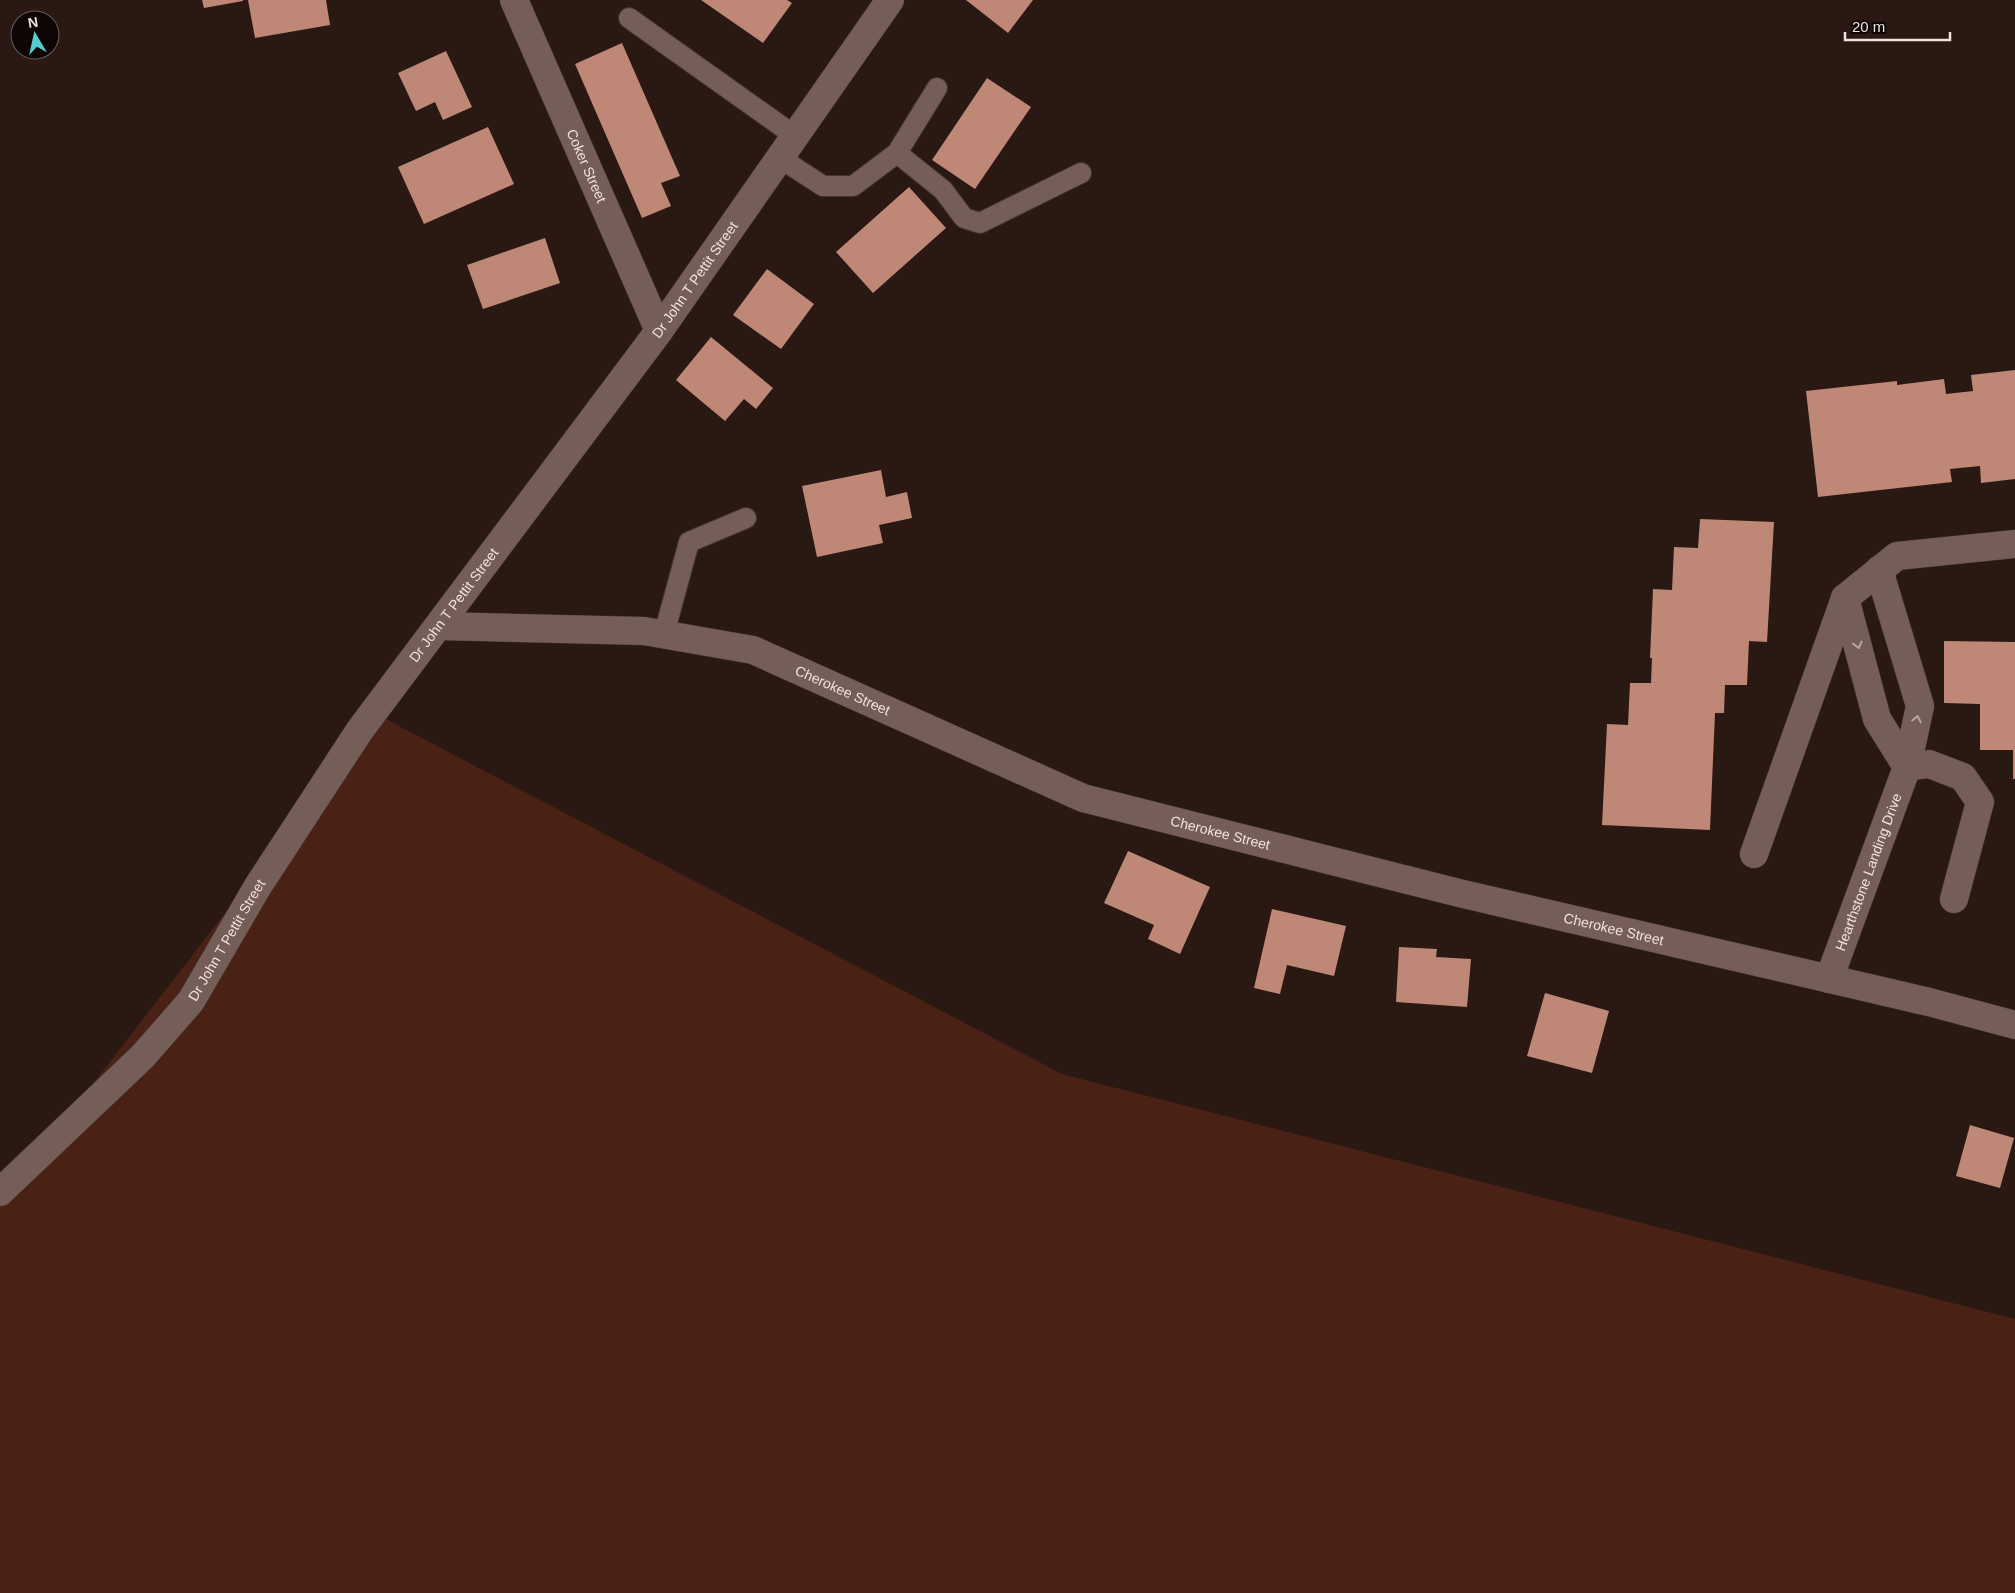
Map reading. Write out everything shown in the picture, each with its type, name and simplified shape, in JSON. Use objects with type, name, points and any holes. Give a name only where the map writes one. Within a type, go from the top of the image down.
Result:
[{"type":"street","name":"Coker Street","points":[[514,0],[659,331]]},
{"type":"street","name":"Dr John T Pettit Street","points":[[0,1192],[143,1056],[191,1001],[258,886],[360,730],[659,331],[890,0]]},
{"type":"street","points":[[1754,854],[1845,598],[1897,556],[2015,544]]},
{"type":"street","name":"Hearthstone Landing Drive","points":[[1829,978],[1907,766],[1920,706],[1879,570]]},
{"type":"street","points":[[1845,598],[1877,720],[1907,766],[1929,764],[1963,777],[1980,802],[1954,899]]},
{"type":"street","name":"Cherokee Street","points":[[439,626],[644,631],[753,650],[1083,798],[1459,893],[1829,978],[2015,1024]]},
{"type":"lane","points":[[629,18],[795,136]]},
{"type":"lane","points":[[780,158],[823,186],[853,186],[897,153],[937,88]]},
{"type":"lane","points":[[897,153],[944,190],[964,218],[980,224],[1081,173]]},
{"type":"lane","points":[[664,634],[689,542],[746,518]]},
{"type":"shaded area","points":[[378,715],[1062,1074],[2015,1319],[2015,1593],[0,1593],[0,1204]]},
{"type":"building","points":[[202,0],[243,0],[243,1],[204,8]]},
{"type":"building","points":[[248,0],[326,0],[330,25],[255,38]]},
{"type":"building","points":[[701,0],[787,0],[792,3],[763,43]]},
{"type":"building","points":[[966,0],[1033,0],[1008,33]]},
{"type":"building","points":[[622,43],[680,176],[661,183],[671,206],[642,218],[575,64]]},
{"type":"building","points":[[446,51],[472,107],[443,120],[435,102],[416,111],[398,73]]},
{"type":"building","points":[[987,78],[1031,107],[975,189],[932,160]]},
{"type":"building","points":[[488,127],[514,184],[424,224],[398,167]]},
{"type":"building","points":[[909,187],[946,228],[873,293],[836,252]]},
{"type":"building","points":[[545,238],[560,283],[483,309],[467,265]]},
{"type":"building","points":[[767,269],[814,304],[781,349],[733,315]]},
{"type":"building","points":[[711,337],[773,388],[756,409],[744,399],[725,421],[676,380]]},
{"type":"building","points":[[2015,370],[2015,479],[1981,483],[1980,466],[1950,469],[1952,482],[1818,497],[1806,391],[1897,381],[1897,385],[1944,379],[1946,394],[1973,391],[1971,375]]},
{"type":"building","points":[[881,470],[886,497],[907,492],[912,518],[879,525],[883,543],[817,557],[802,486]]},
{"type":"building","points":[[1700,519],[1774,522],[1767,642],[1749,641],[1747,685],[1725,685],[1724,713],[1715,713],[1710,830],[1602,825],[1607,724],[1628,725],[1630,683],[1651,683],[1652,658],[1650,658],[1653,589],[1672,590],[1674,547],[1698,548]]},
{"type":"building","points":[[1944,641],[2015,642],[2015,779],[2013,779],[2013,750],[1980,750],[1980,704],[1944,703]]},
{"type":"building","points":[[1128,851],[1210,887],[1180,954],[1148,939],[1154,925],[1104,903]]},
{"type":"building","points":[[1272,909],[1346,926],[1334,976],[1287,965],[1280,994],[1254,988]]},
{"type":"building","points":[[1399,947],[1437,949],[1436,957],[1471,959],[1467,1007],[1396,1002]]},
{"type":"building","points":[[1545,993],[1609,1011],[1592,1073],[1527,1056]]},
{"type":"building","points":[[1970,1125],[2014,1138],[2000,1188],[1956,1176]]}]
